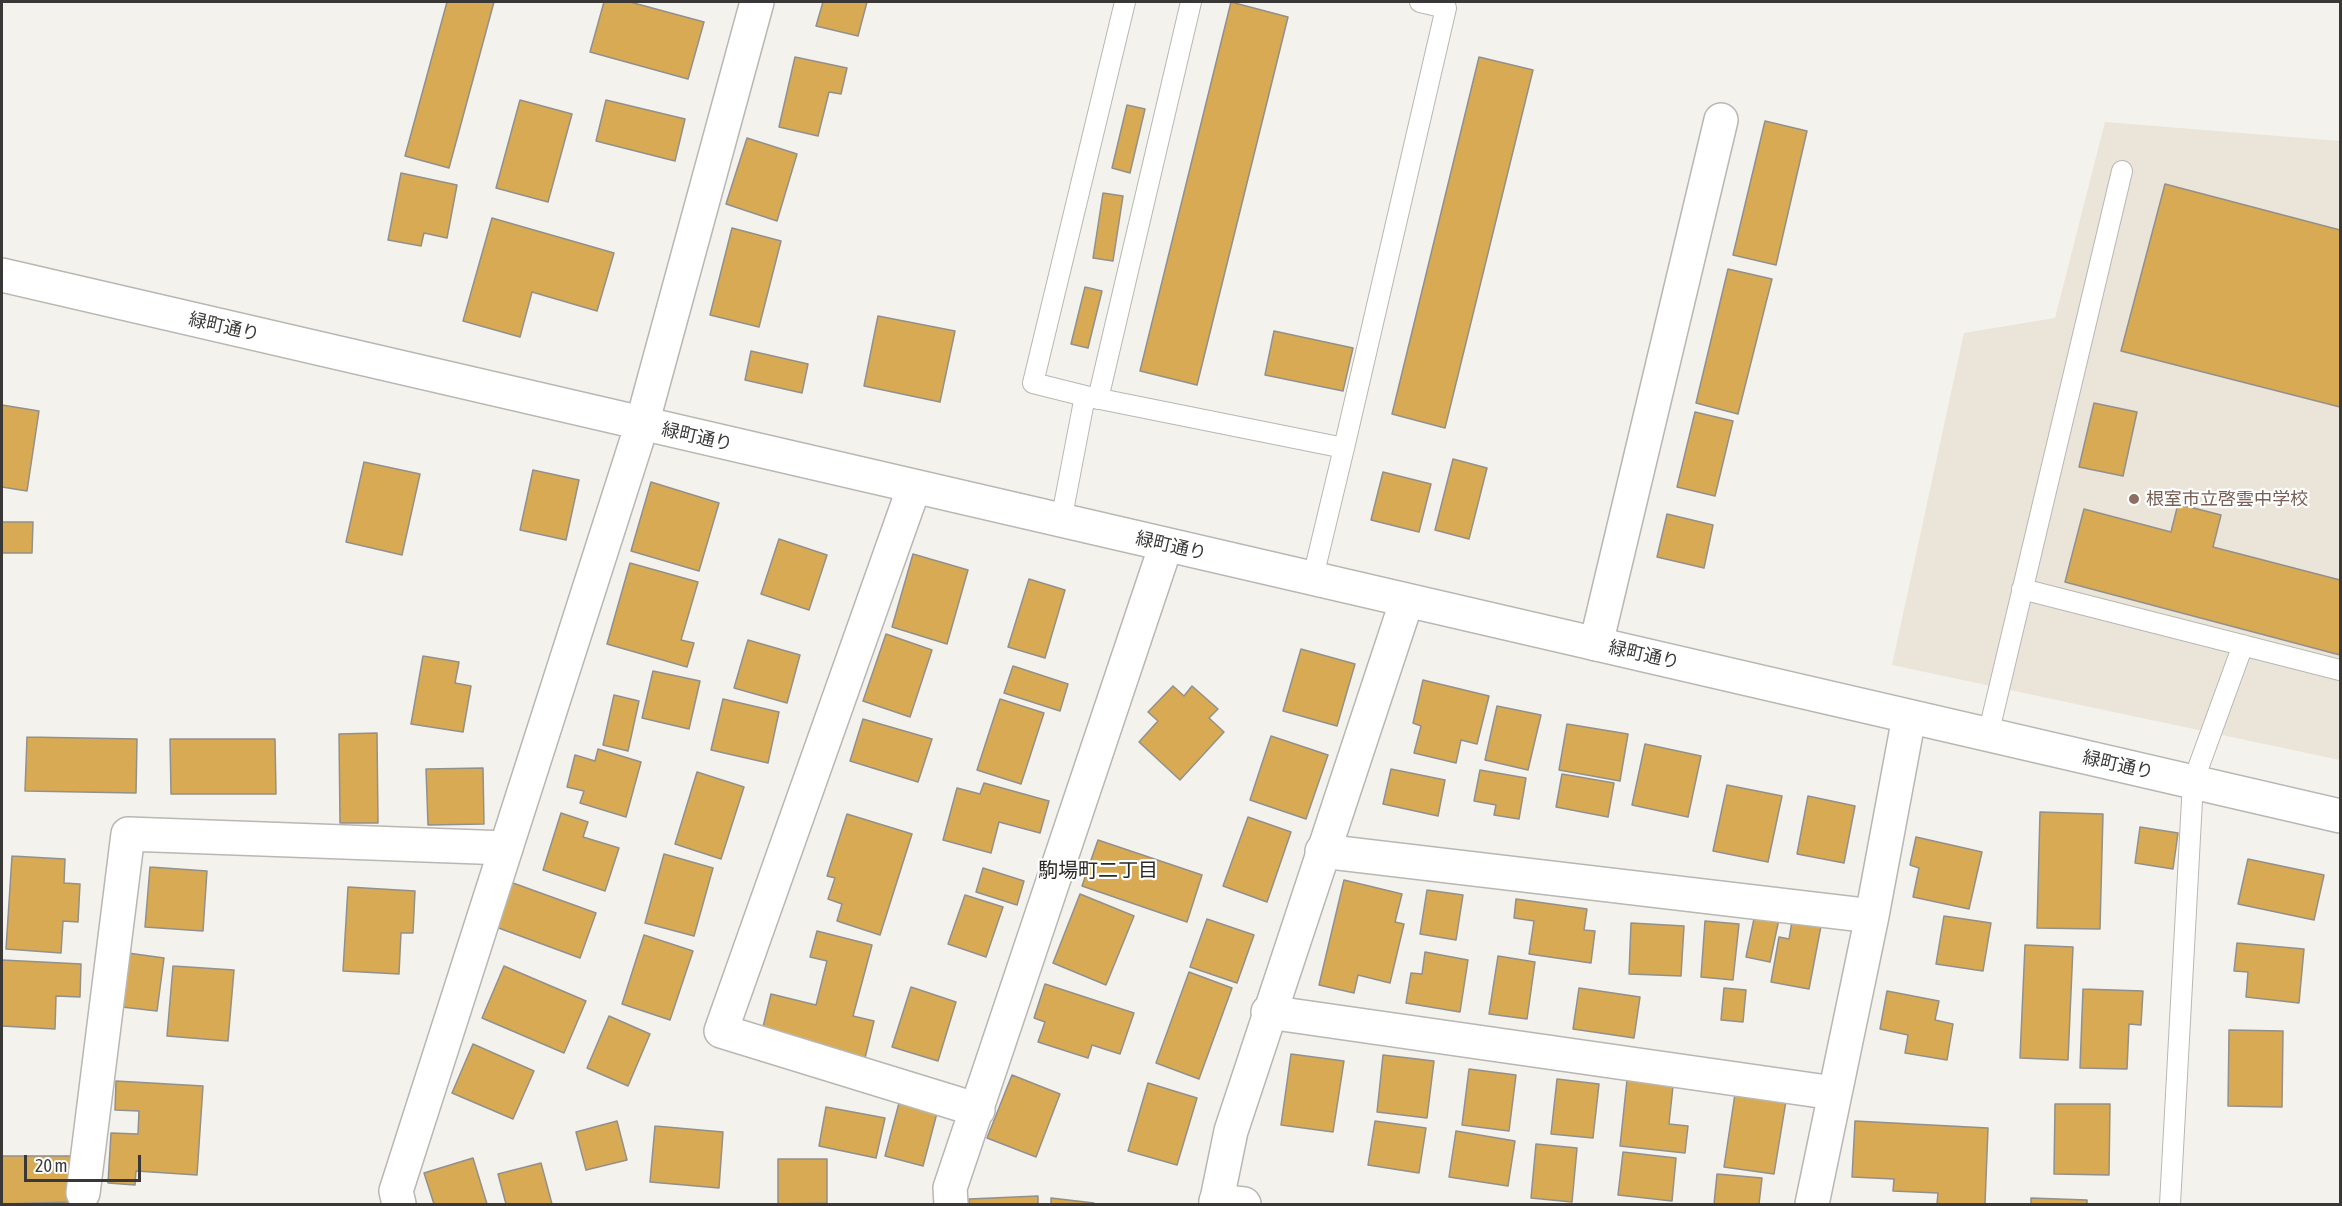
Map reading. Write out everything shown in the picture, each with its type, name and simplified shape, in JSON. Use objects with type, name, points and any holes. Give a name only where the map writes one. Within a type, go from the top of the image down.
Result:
[{"type":"street","points":[[399,1204],[396,1191],[642,424],[757,2]]},
{"type":"street","points":[[1596,644],[1721,120]]},
{"type":"street","name":"緑町通り","points":[[2,275],[2340,816]]},
{"type":"street","points":[[914,487],[722,1031],[978,1110]]},
{"type":"street","points":[[951,1204],[950,1188],[1166,545]]},
{"type":"street","points":[[1225,1203],[1231,1131],[1268,1012],[1407,600]]},
{"type":"street","points":[[1812,1204],[1872,916],[1909,717]]},
{"type":"street","points":[[83,1192],[128,834],[506,848]]},
{"type":"street","points":[[1322,851],[1872,916]]},
{"type":"street","points":[[1268,1012],[1834,1093]]},
{"type":"lane","points":[[1125,2],[1033,384],[1344,448]]},
{"type":"lane","points":[[1061,520],[1191,2]]},
{"type":"lane","points":[[1313,577],[1446,8],[1420,2]]},
{"type":"lane","points":[[1988,735],[2122,171]]},
{"type":"lane","points":[[2022,589],[2340,670]]},
{"type":"lane","points":[[2170,1204],[2193,782],[2243,645]]},
{"type":"shaded area","name":"根室市立啓雲中学校","points":[[2105,122],[2340,141],[2340,760],[1892,665],[1964,333],[2055,318]]},
{"type":"building","points":[[447,2],[494,2],[449,168],[405,156]]},
{"type":"building","points":[[604,2],[630,2],[704,22],[688,79],[590,52]]},
{"type":"building","points":[[823,2],[867,2],[858,36],[816,26]]},
{"type":"building","points":[[1231,2],[1288,17],[1197,385],[1140,371]]},
{"type":"building","points":[[795,57],[847,68],[841,94],[829,92],[818,136],[779,127]]},
{"type":"building","points":[[1479,57],[1533,70],[1445,428],[1392,414]]},
{"type":"building","points":[[520,100],[572,114],[548,202],[496,188]]},
{"type":"building","points":[[606,100],[685,119],[675,161],[596,141]]},
{"type":"building","points":[[1127,105],[1145,109],[1130,173],[1112,168]]},
{"type":"building","points":[[1765,121],[1807,131],[1776,265],[1733,255]]},
{"type":"building","points":[[747,138],[797,154],[777,221],[726,204]]},
{"type":"building","points":[[401,173],[457,185],[447,238],[424,233],[421,246],[388,240]]},
{"type":"building","points":[[2165,184],[2340,230],[2340,407],[2121,351]]},
{"type":"building","points":[[1103,193],[1123,196],[1113,261],[1093,258]]},
{"type":"building","points":[[492,218],[614,253],[597,311],[532,292],[520,337],[463,321]]},
{"type":"building","points":[[732,228],[781,241],[759,327],[710,315]]},
{"type":"building","points":[[1728,269],[1772,279],[1738,414],[1696,403]]},
{"type":"building","points":[[1085,287],[1102,291],[1088,348],[1071,344]]},
{"type":"building","points":[[878,316],[955,331],[940,402],[864,386]]},
{"type":"building","points":[[1274,331],[1353,348],[1343,391],[1265,375]]},
{"type":"building","points":[[751,351],[808,364],[802,393],[745,380]]},
{"type":"building","points":[[2094,403],[2137,412],[2123,476],[2079,467]]},
{"type":"building","points":[[2,405],[39,411],[27,491],[2,487]]},
{"type":"building","points":[[1695,412],[1733,421],[1715,496],[1677,487]]},
{"type":"building","points":[[1453,459],[1487,468],[1469,539],[1435,530]]},
{"type":"building","points":[[364,462],[420,474],[402,555],[346,542]]},
{"type":"building","points":[[533,470],[579,480],[566,540],[520,530]]},
{"type":"building","points":[[1383,472],[1431,484],[1419,532],[1371,520]]},
{"type":"building","points":[[651,482],[719,503],[699,571],[631,551]]},
{"type":"building","points":[[2178,504],[2221,515],[2213,547],[2340,580],[2340,655],[2065,582],[2084,509],[2171,532]]},
{"type":"building","points":[[1667,514],[1713,525],[1704,568],[1657,557]]},
{"type":"building","points":[[2,522],[33,522],[32,553],[2,553]]},
{"type":"building","points":[[779,539],[827,555],[809,610],[761,594]]},
{"type":"building","points":[[913,554],[968,570],[947,644],[892,627]]},
{"type":"building","points":[[630,563],[698,582],[681,640],[694,643],[687,667],[607,644]]},
{"type":"building","points":[[1029,579],[1065,590],[1045,658],[1008,647]]},
{"type":"building","points":[[886,634],[932,650],[910,717],[863,701]]},
{"type":"building","points":[[748,640],[800,655],[787,703],[734,688]]},
{"type":"building","points":[[1301,649],[1355,664],[1337,726],[1283,711]]},
{"type":"building","points":[[423,656],[459,662],[455,683],[471,686],[463,732],[411,724]]},
{"type":"building","points":[[1013,666],[1068,684],[1060,711],[1004,693]]},
{"type":"building","points":[[653,671],[700,681],[689,729],[642,718]]},
{"type":"building","points":[[1423,680],[1489,696],[1477,744],[1461,740],[1456,763],[1414,753],[1421,726],[1413,723]]},
{"type":"building","points":[[1173,686],[1184,696],[1192,686],[1218,709],[1209,718],[1224,732],[1180,780],[1139,742],[1158,721],[1148,712]]},
{"type":"building","points":[[614,695],[639,701],[628,751],[603,745]]},
{"type":"building","points":[[723,699],[779,712],[768,763],[711,750]]},
{"type":"building","points":[[1000,699],[1044,713],[1021,784],[977,770]]},
{"type":"building","points":[[1497,706],[1541,715],[1528,770],[1485,760]]},
{"type":"building","points":[[863,719],[932,739],[918,782],[850,761]]},
{"type":"building","points":[[1567,724],[1628,734],[1620,781],[1559,770]]},
{"type":"building","points":[[377,733],[378,823],[340,823],[339,734]]},
{"type":"building","points":[[1271,736],[1328,755],[1306,819],[1250,800]]},
{"type":"building","points":[[27,737],[137,739],[136,793],[25,791]]},
{"type":"building","points":[[170,739],[275,739],[276,794],[171,794]]},
{"type":"building","points":[[1645,744],[1701,756],[1688,817],[1632,805]]},
{"type":"building","points":[[598,749],[641,762],[626,817],[580,803],[584,791],[567,787],[575,755],[595,761]]},
{"type":"building","points":[[483,768],[484,824],[428,825],[426,769]]},
{"type":"building","points":[[1391,769],[1445,780],[1438,816],[1383,804]]},
{"type":"building","points":[[1480,770],[1526,778],[1519,819],[1494,815],[1496,805],[1474,801]]},
{"type":"building","points":[[697,772],[744,787],[721,859],[675,844]]},
{"type":"building","points":[[1562,774],[1614,783],[1608,817],[1556,807]]},
{"type":"building","points":[[984,783],[1049,801],[1040,833],[999,822],[991,853],[943,840],[957,788],[980,794]]},
{"type":"building","points":[[1727,785],[1782,796],[1768,862],[1713,851]]},
{"type":"building","points":[[1808,796],[1855,806],[1844,863],[1797,854]]},
{"type":"building","points":[[2040,812],[2103,814],[2100,929],[2037,928]]},
{"type":"building","points":[[561,813],[588,822],[583,837],[619,848],[605,891],[543,870]]},
{"type":"building","points":[[847,814],[912,834],[880,935],[837,921],[842,904],[828,899],[835,878],[827,876]]},
{"type":"building","points":[[1248,817],[1291,832],[1267,902],[1223,886]]},
{"type":"building","points":[[2140,827],[2178,833],[2173,869],[2135,863]]},
{"type":"building","points":[[1916,837],[1982,852],[1969,909],[1913,897],[1919,868],[1910,865]]},
{"type":"building","points":[[1098,840],[1202,875],[1187,922],[1082,886]]},
{"type":"building","points":[[664,854],[713,868],[694,936],[645,923]]},
{"type":"building","points":[[12,856],[65,859],[64,883],[80,884],[78,922],[63,921],[61,953],[6,949]]},
{"type":"building","points":[[2248,859],[2324,875],[2314,920],[2238,904]]},
{"type":"building","points":[[150,867],[207,871],[203,931],[145,927]]},
{"type":"building","points":[[983,868],[1024,881],[1017,905],[976,892]]},
{"type":"building","points":[[1344,880],[1402,894],[1395,922],[1404,924],[1390,983],[1358,975],[1354,993],[1319,985]]},
{"type":"building","points":[[513,883],[596,913],[580,958],[496,927]]},
{"type":"building","points":[[348,887],[415,891],[413,933],[401,933],[399,974],[343,971]]},
{"type":"building","points":[[1427,890],[1463,895],[1456,940],[1420,934]]},
{"type":"building","points":[[1080,894],[1134,916],[1106,985],[1053,963]]},
{"type":"building","points":[[965,895],[1003,907],[986,957],[948,944]]},
{"type":"building","points":[[1516,899],[1587,909],[1584,930],[1595,931],[1591,963],[1529,954],[1534,921],[1514,918]]},
{"type":"building","points":[[1755,914],[1779,919],[1770,962],[1746,957]]},
{"type":"building","points":[[1944,916],[1991,923],[1983,971],[1936,964]]},
{"type":"building","points":[[1207,919],[1254,935],[1237,983],[1190,967]]},
{"type":"building","points":[[1705,921],[1739,924],[1733,980],[1701,977]]},
{"type":"building","points":[[1792,921],[1821,926],[1809,989],[1771,982],[1779,937],[1789,939]]},
{"type":"building","points":[[1631,923],[1684,926],[1681,976],[1629,974]]},
{"type":"building","points":[[817,931],[872,945],[853,1016],[874,1021],[865,1058],[762,1031],[771,994],[816,1005],[827,961],[810,957]]},
{"type":"building","points":[[644,935],[693,951],[670,1020],[622,1004]]},
{"type":"building","points":[[2237,943],[2304,949],[2299,1003],[2246,997],[2248,972],[2234,971]]},
{"type":"building","points":[[2025,945],[2073,947],[2068,1060],[2020,1058]]},
{"type":"building","points":[[1425,952],[1468,960],[1460,1012],[1406,1003],[1411,973],[1422,974]]},
{"type":"building","points":[[128,953],[164,958],[157,1011],[122,1007]]},
{"type":"building","points":[[1498,956],[1535,962],[1527,1019],[1489,1014]]},
{"type":"building","points":[[2,960],[81,964],[80,997],[56,996],[55,1029],[2,1026]]},
{"type":"building","points":[[173,966],[234,970],[228,1041],[167,1036]]},
{"type":"building","points":[[504,966],[586,1001],[564,1053],[482,1018]]},
{"type":"building","points":[[1189,972],[1232,988],[1199,1079],[1156,1063]]},
{"type":"building","points":[[1045,984],[1134,1013],[1120,1054],[1092,1045],[1088,1058],[1038,1042],[1045,1022],[1034,1018]]},
{"type":"building","points":[[911,987],[956,1002],[938,1061],[892,1047]]},
{"type":"building","points":[[1579,988],[1640,997],[1634,1038],[1573,1029]]},
{"type":"building","points":[[1724,988],[1746,990],[1743,1022],[1721,1020]]},
{"type":"building","points":[[2083,989],[2143,991],[2141,1025],[2129,1024],[2127,1069],[2080,1068]]},
{"type":"building","points":[[1887,991],[1939,1001],[1935,1020],[1953,1024],[1947,1060],[1905,1053],[1908,1035],[1880,1029]]},
{"type":"building","points":[[609,1016],[650,1034],[628,1086],[587,1068]]},
{"type":"building","points":[[2229,1030],[2283,1031],[2282,1107],[2228,1106]]},
{"type":"building","points":[[473,1044],[534,1071],[513,1119],[452,1093]]},
{"type":"building","points":[[1291,1054],[1344,1061],[1333,1132],[1281,1125]]},
{"type":"building","points":[[1383,1055],[1434,1061],[1427,1118],[1377,1112]]},
{"type":"building","points":[[1469,1069],[1516,1075],[1509,1131],[1462,1125]]},
{"type":"building","points":[[1012,1075],[1060,1094],[1036,1157],[987,1138]]},
{"type":"building","points":[[1557,1079],[1599,1084],[1593,1138],[1551,1134]]},
{"type":"building","points":[[1627,1080],[1673,1086],[1669,1124],[1688,1126],[1685,1153],[1620,1146]]},
{"type":"building","points":[[116,1081],[203,1086],[197,1175],[136,1171],[135,1185],[108,1183],[111,1133],[138,1134],[139,1111],[115,1110]]},
{"type":"building","points":[[1148,1083],[1197,1098],[1177,1165],[1128,1151]]},
{"type":"building","points":[[1735,1094],[1786,1101],[1774,1174],[1724,1167]]},
{"type":"building","points":[[899,1103],[937,1113],[923,1166],[885,1156]]},
{"type":"building","points":[[2055,1104],[2110,1104],[2109,1175],[2054,1174]]},
{"type":"building","points":[[826,1107],[885,1118],[876,1158],[819,1146]]},
{"type":"building","points":[[617,1121],[627,1160],[586,1170],[576,1132]]},
{"type":"building","points":[[1375,1121],[1426,1128],[1419,1173],[1368,1165]]},
{"type":"building","points":[[1855,1121],[1988,1128],[1985,1204],[1937,1204],[1938,1193],[1893,1191],[1894,1179],[1852,1177]]},
{"type":"building","points":[[655,1126],[723,1132],[719,1188],[650,1182]]},
{"type":"building","points":[[1456,1131],[1515,1141],[1508,1186],[1449,1177]]},
{"type":"building","points":[[1536,1144],[1577,1148],[1572,1202],[1531,1198]]},
{"type":"building","points":[[1623,1152],[1676,1158],[1672,1201],[1618,1195]]},
{"type":"building","points":[[2,1156],[70,1156],[70,1202],[2,1204]]},
{"type":"building","points":[[473,1158],[487,1204],[434,1204],[424,1173]]},
{"type":"building","points":[[778,1159],[827,1159],[827,1203],[778,1204]]},
{"type":"building","points":[[541,1163],[552,1204],[506,1204],[498,1174]]},
{"type":"building","points":[[1717,1174],[1762,1178],[1759,1204],[1714,1204]]},
{"type":"building","points":[[1038,1196],[1038,1204],[969,1204],[969,1199]]},
{"type":"building","points":[[1051,1198],[1094,1203],[1094,1204],[1051,1204]]},
{"type":"building","points":[[2031,1198],[2087,1200],[2087,1204],[2031,1204]]},
{"type":"place","name":"根室市立啓雲中学校","points":[[2134,499]]},
{"type":"district","name":"駒場町二丁目","points":[[1098,871]]}]
